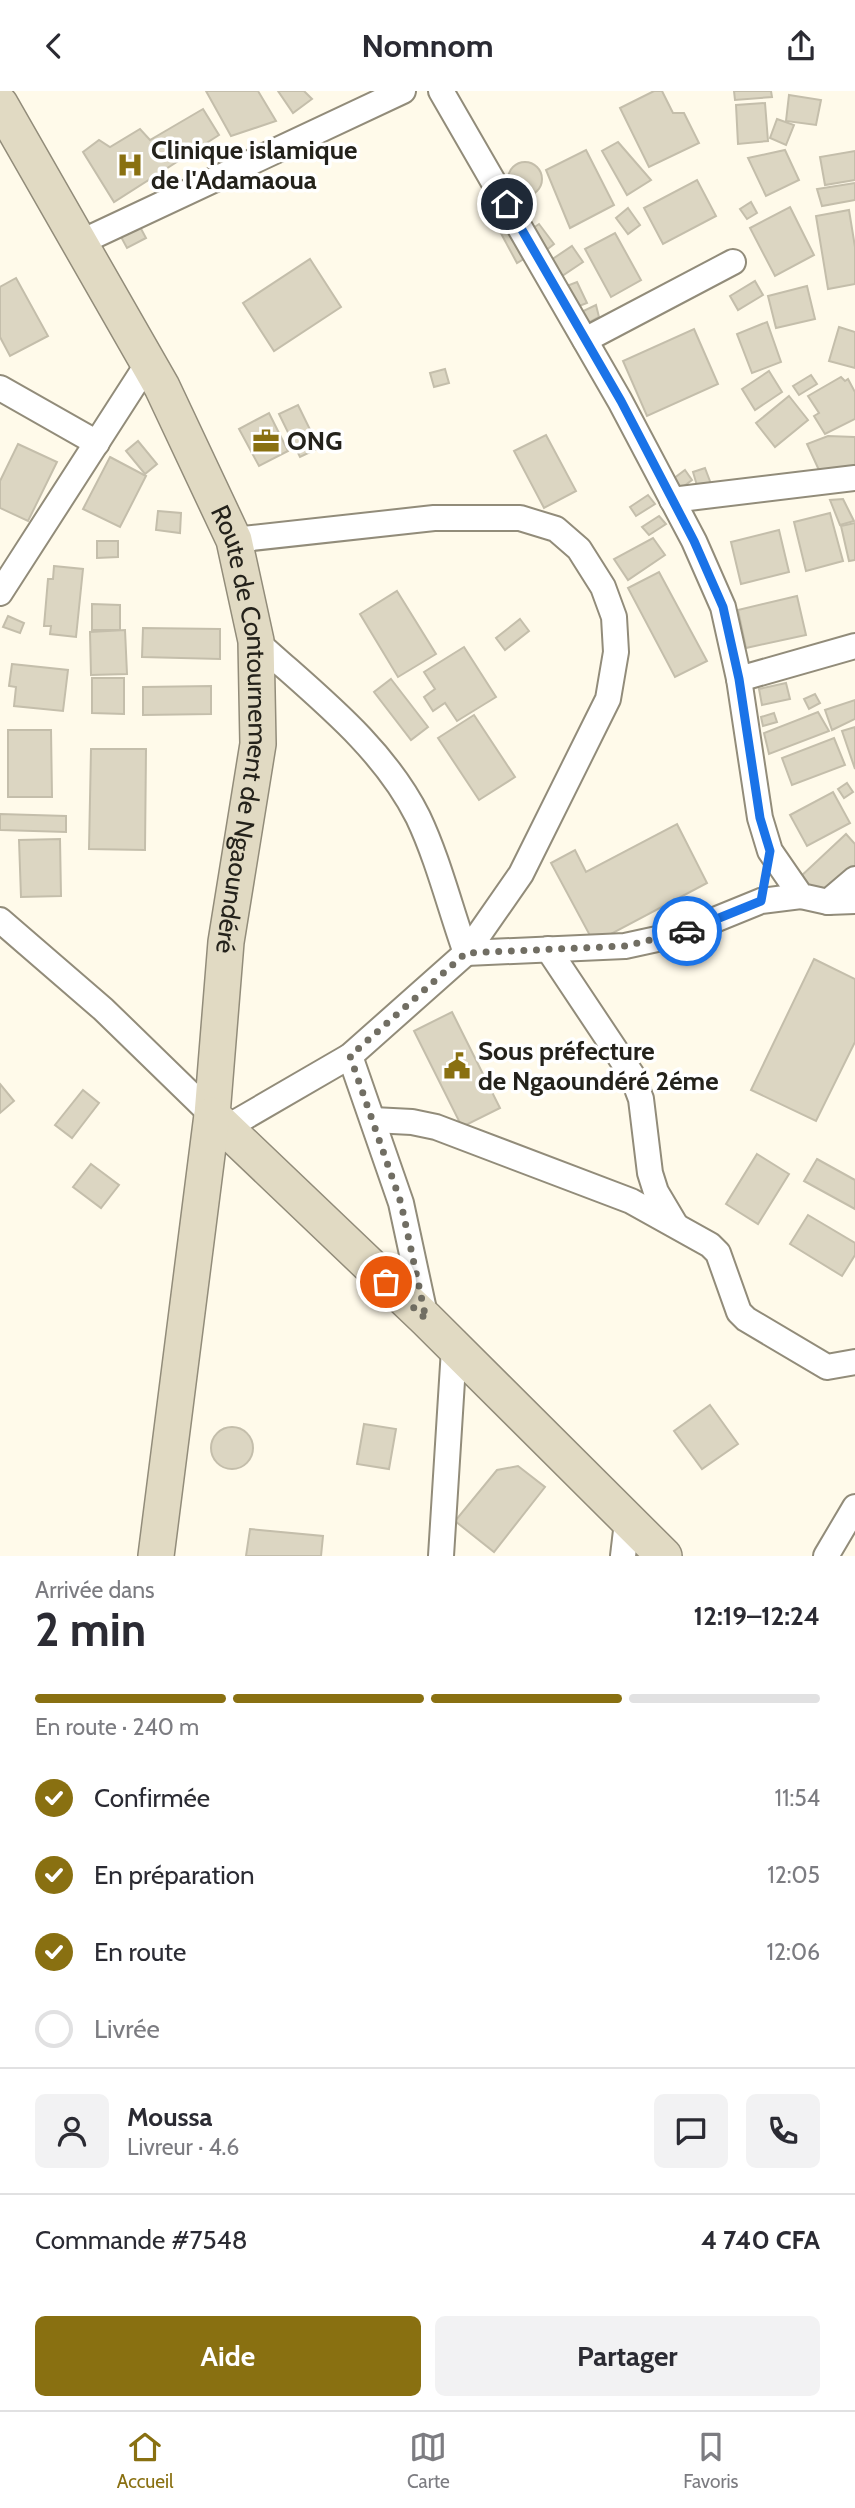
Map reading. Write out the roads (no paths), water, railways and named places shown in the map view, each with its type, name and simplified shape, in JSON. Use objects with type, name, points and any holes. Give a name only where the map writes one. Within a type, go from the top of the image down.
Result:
[{"type":"street","points":[[79,243],[403,91]]},
{"type":"street","points":[[441,91],[585,340],[672,500],[723,607],[739,679],[760,818],[770,851],[801,896]]},
{"type":"street","name":"Route de Contournement de Ngaoundéré","points":[[0,104],[148,363],[234,540],[256,641],[258,744],[226,942],[219,1122],[156,1556]]},
{"type":"street","points":[[585,340],[733,262]]},
{"type":"street","points":[[0,593],[148,363]]},
{"type":"street","points":[[0,388],[97,443]]},
{"type":"street","points":[[672,500],[855,478]]},
{"type":"street","points":[[219,1122],[350,1056],[466,953],[521,874],[608,699],[615,652],[614,617],[603,587],[579,549],[556,529],[520,518],[434,518],[234,540]]},
{"type":"street","points":[[256,641],[355,733],[391,773],[418,818],[466,953]]},
{"type":"street","points":[[739,679],[855,646]]},
{"type":"street","points":[[761,901],[770,851]]},
{"type":"street","points":[[828,902],[855,879]]},
{"type":"street","points":[[466,953],[625,946],[680,934],[761,901],[801,896],[828,902],[855,901]]},
{"type":"street","points":[[0,920],[103,1009],[426,1319],[626,1522],[664,1556]]},
{"type":"street","points":[[548,949],[632,1075],[641,1099],[650,1173],[656,1192],[675,1224]]},
{"type":"street","points":[[350,1056],[401,1203],[426,1319]]},
{"type":"street","points":[[373,1120],[412,1122],[436,1127],[631,1201],[675,1224],[718,1253],[739,1312],[746,1319],[827,1367],[855,1361]]},
{"type":"street","points":[[441,1556],[454,1349]]},
{"type":"street","points":[[826,1556],[855,1507]]},
{"type":"street","points":[[623,1556],[626,1522]]},
{"type":"place","name":"Clinique islamique de l'Adamaoua","points":[[130,165]]},
{"type":"place","name":"ONG","points":[[266,441]]},
{"type":"place","name":"Sous préfecture de Ngaoundéré 2éme","points":[[457,1066]]}]
